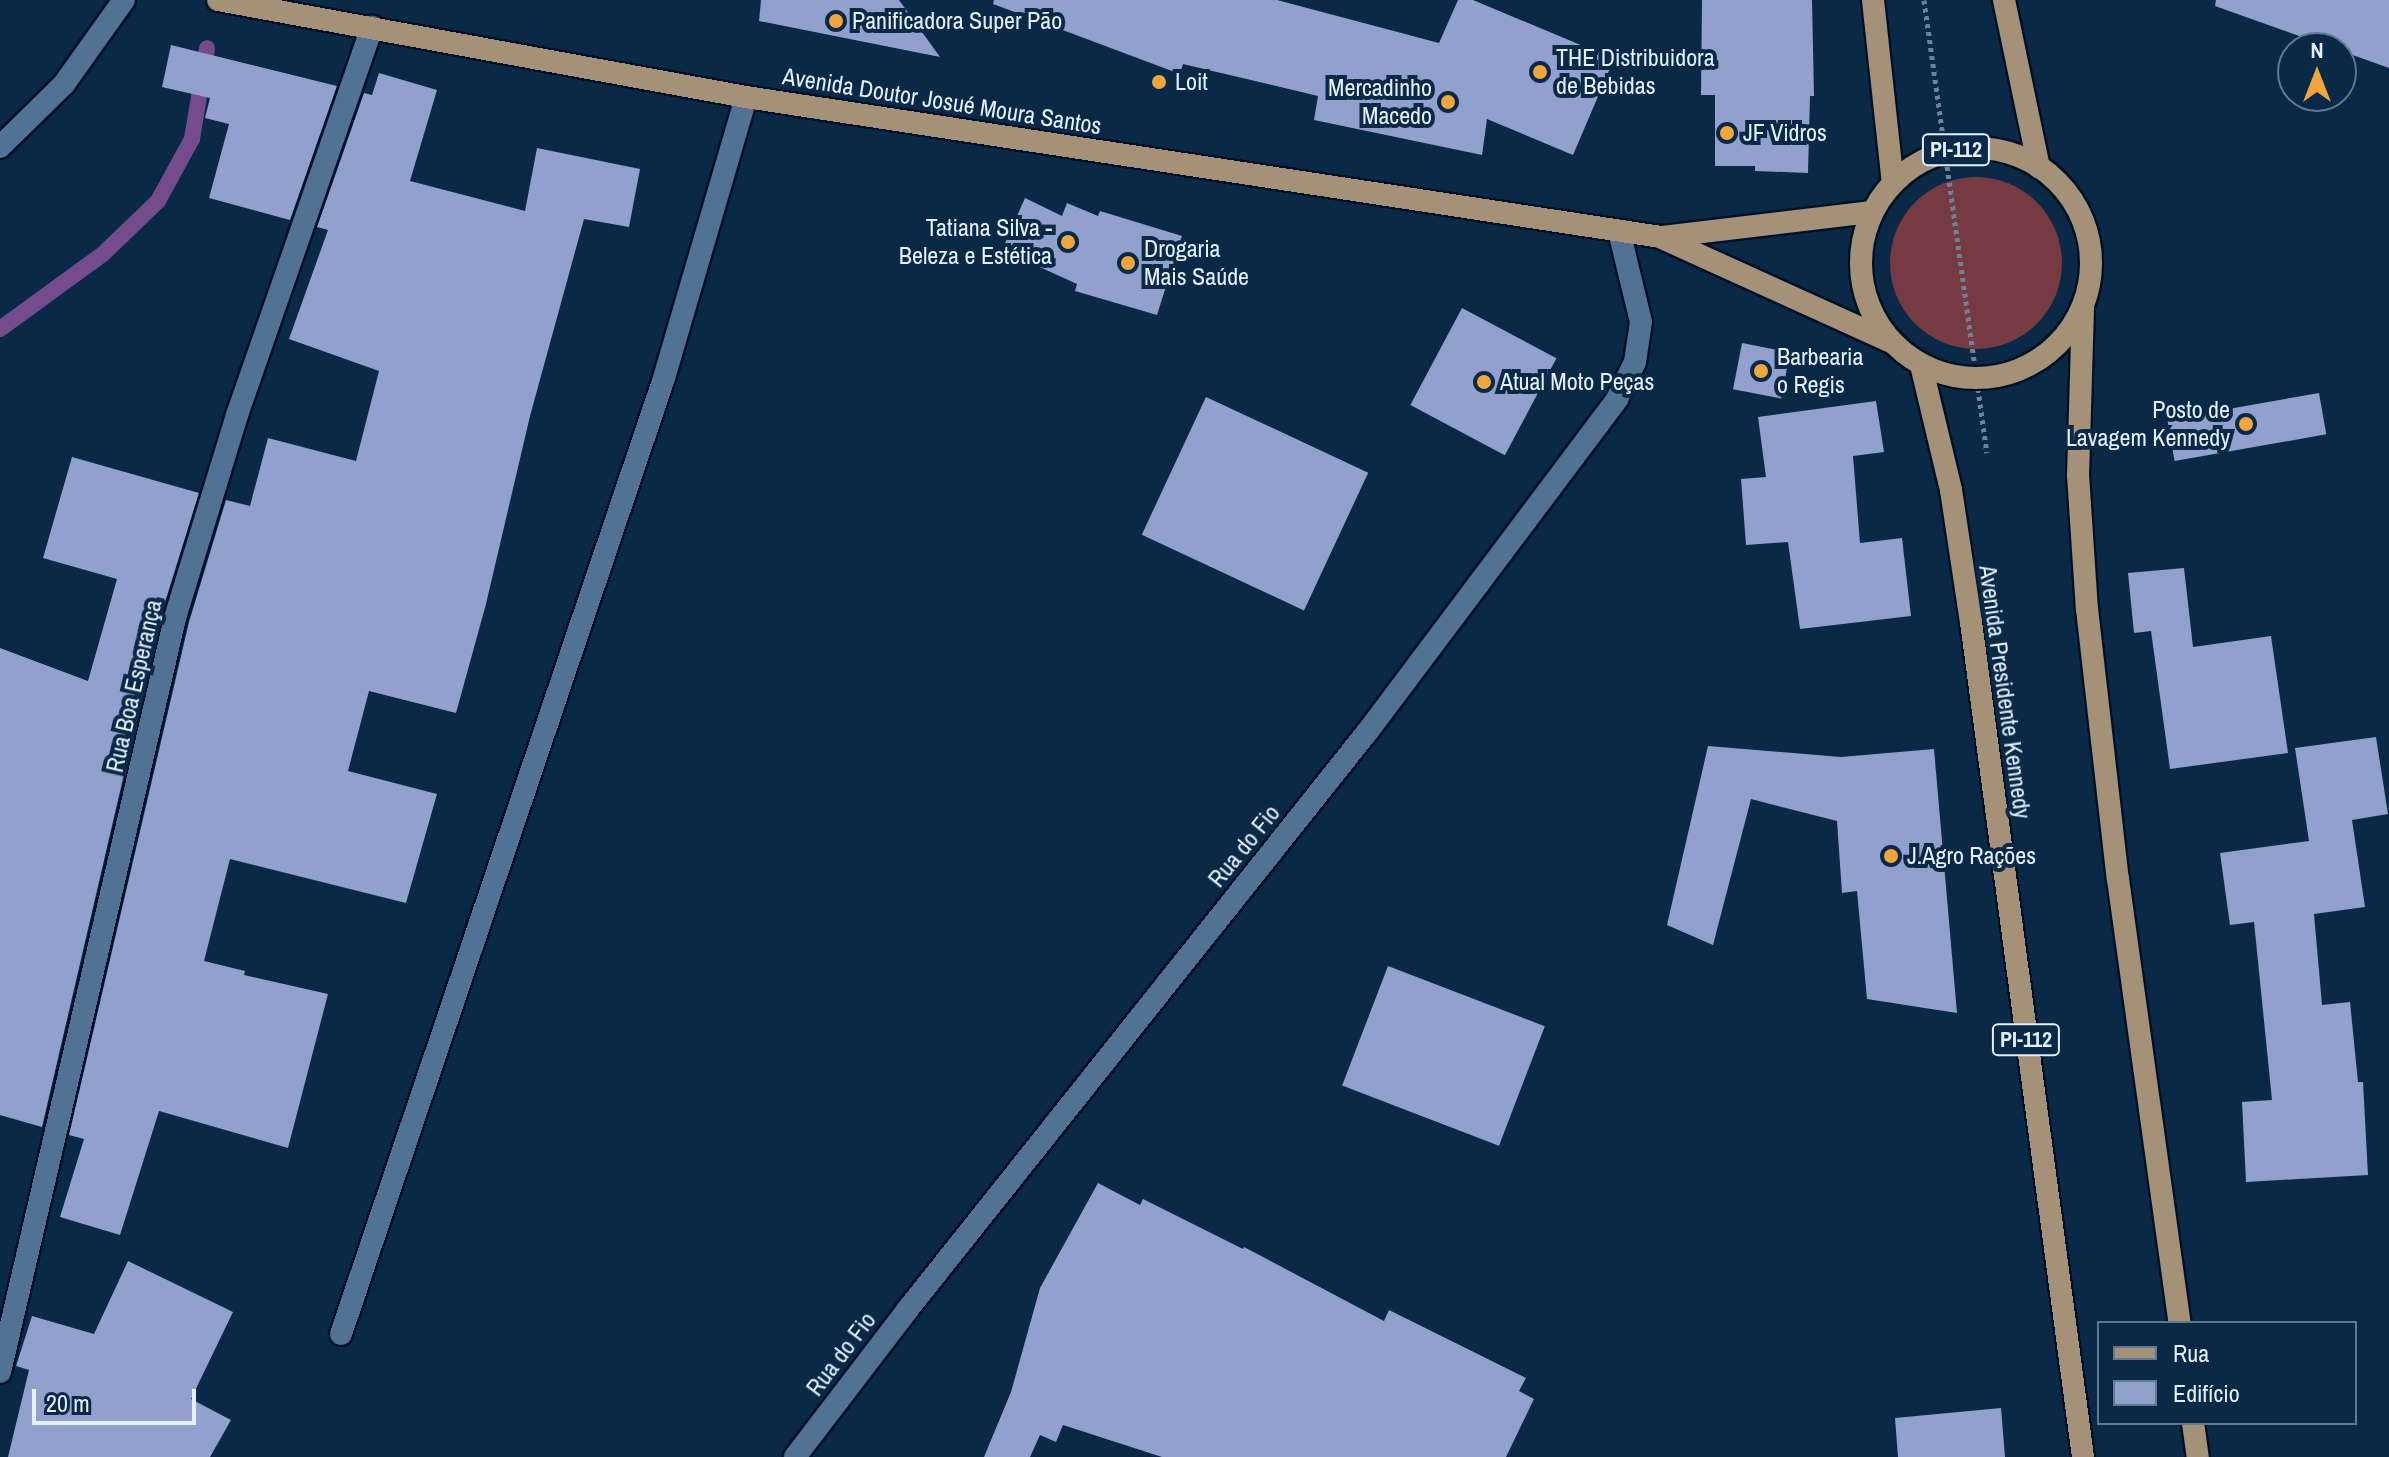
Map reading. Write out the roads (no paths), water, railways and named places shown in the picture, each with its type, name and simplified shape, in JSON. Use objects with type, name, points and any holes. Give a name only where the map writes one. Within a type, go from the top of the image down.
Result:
[{"type":"main road","name":"Avenida Doutor Josué Moura Santos","points":[[218,0],[746,97],[1661,237]]},
{"type":"main road","name":"PI-112","points":[[1873,0],[1893,183]]},
{"type":"main road","points":[[2004,0],[2039,167]]},
{"type":"main road","name":"PI-112","points":[[2083,308],[2062,340],[2032,364],[2006,375],[1976,379],[1921,365],[1892,342],[1872,313],[1861,280],[1862,245],[1872,212],[1893,183],[1924,160],[1965,148],[2003,152],[2039,167],[2069,194],[2087,230],[2092,269],[2083,308],[2078,475],[2087,609],[2118,879],[2180,1321]]},
{"type":"main road","points":[[1661,237],[1872,212]]},
{"type":"main road","points":[[1661,237],[1892,342]]},
{"type":"main road","name":"Avenida Presidente Kennedy","points":[[1921,365],[1951,490],[1971,622],[2083,1457]]},
{"type":"main road","points":[[2193,1425],[2198,1457]]},
{"type":"street","points":[[0,147],[64,84],[124,0]]},
{"type":"street","name":"Rua Boa Esperança","points":[[0,1372],[175,618],[237,415],[372,27]]},
{"type":"street","points":[[341,1334],[664,378],[746,97]]},
{"type":"street","name":"Rua do Fio","points":[[795,1457],[917,1297],[1368,731],[1617,399],[1635,362],[1641,322],[1619,231]]},
{"type":"waterway","points":[[0,329],[103,254],[158,201],[192,139],[207,48]]},
{"type":"place","name":"Panificadora Super Pão","points":[[836,21]]},
{"type":"place","name":"THE Distribuidora de Bebidas","points":[[1540,72]]},
{"type":"place","name":"Loit","points":[[1159,82]]},
{"type":"place","name":"Mercadinho Macedo","points":[[1448,102]]},
{"type":"place","name":"JF Vidros","points":[[1727,133]]},
{"type":"place","name":"Tatiana Silva - Beleza e Estética","points":[[1068,242]]},
{"type":"place","name":"Drogaria Mais Saúde","points":[[1128,263]]},
{"type":"place","name":"Barbearia o Regis","points":[[1761,371]]},
{"type":"place","name":"Atual Moto Peças","points":[[1484,382]]},
{"type":"place","name":"Posto de Lavagem Kennedy","points":[[2246,424]]},
{"type":"place","name":"J.Agro Rações","points":[[1891,856]]}]
